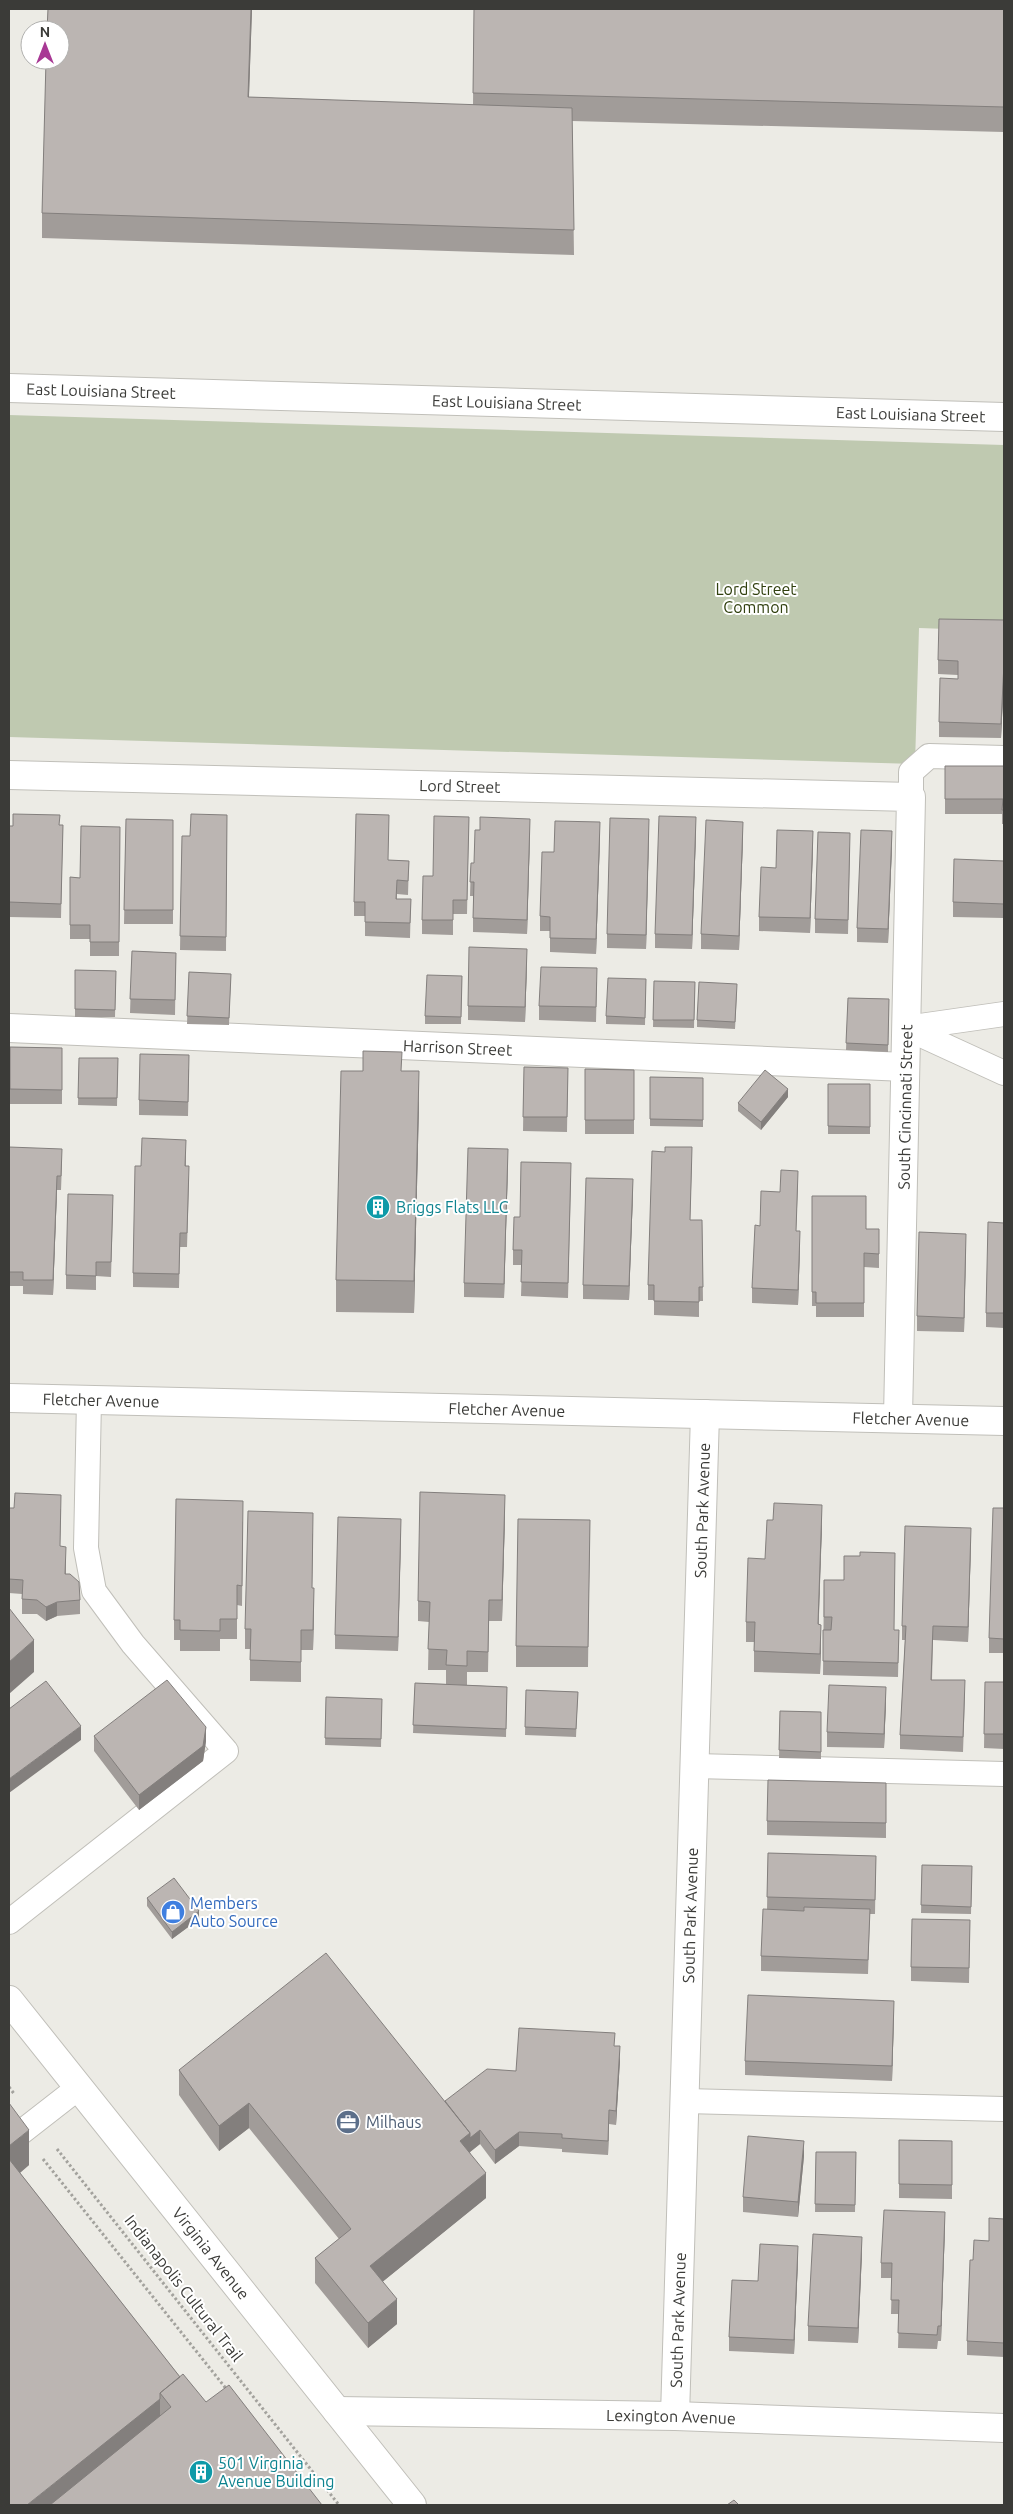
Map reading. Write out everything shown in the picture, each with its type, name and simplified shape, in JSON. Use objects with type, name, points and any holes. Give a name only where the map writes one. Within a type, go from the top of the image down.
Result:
[{"type":"street","name":"East Louisiana Street","points":[[9,388],[1004,417]]},
{"type":"street","name":"Lord Street","points":[[9,775],[911,797]]},
{"type":"street","name":"South Cincinnati Street","points":[[898,1417],[911,797]]},
{"type":"street","name":"Harrison Street","points":[[9,1028],[905,1067]]},
{"type":"street","name":"Fletcher Avenue","points":[[9,1398],[898,1417],[1004,1421]]},
{"type":"street","name":"South Park Avenue","points":[[675,2416],[705,1414]]},
{"type":"street","name":"Virginia Avenue","points":[[9,2000],[412,2505]]},
{"type":"street","name":"Lexington Avenue","points":[[337,2411],[675,2416],[1004,2428]]},
{"type":"lane","points":[[911,797],[911,772],[929,756],[1004,758]]},
{"type":"lane","points":[[906,1028],[1004,1014]]},
{"type":"lane","points":[[906,1028],[1004,1073]]},
{"type":"lane","points":[[9,1922],[226,1751],[133,1644],[94,1591],[86,1548],[89,1400]]},
{"type":"lane","points":[[695,1766],[1004,1774]]},
{"type":"lane","points":[[23,2131],[78,2088]]},
{"type":"lane","points":[[684,2101],[1004,2109]]},
{"type":"path","name":"Indianapolis Cultural Trail","points":[[9,2088],[23,2131],[339,2505]]},
{"type":"path","points":[[23,2131],[229,2392]]},
{"type":"green space","name":"Lord Street Common","points":[[9,415],[1004,445],[1004,631],[919,628],[915,764],[9,737]]},
{"type":"building","points":[[48,9],[251,9],[248,97],[572,108],[574,230],[42,213],[46,70],[70,70],[70,20],[47,20]]},
{"type":"building","points":[[474,9],[1004,9],[1004,107],[473,93]]},
{"type":"building","points":[[939,619],[1004,620],[1001,724],[939,722],[940,678],[958,679],[958,661],[938,660]]},
{"type":"building","points":[[945,766],[1004,766],[1004,810],[1002,810],[1003,799],[945,799]]},
{"type":"building","points":[[13,814],[60,815],[59,825],[63,825],[61,904],[9,902],[9,826],[13,826]]},
{"type":"building","points":[[191,814],[227,815],[226,937],[180,936],[182,836],[190,836]]},
{"type":"building","points":[[356,814],[389,815],[388,860],[409,861],[408,881],[397,880],[396,899],[411,899],[410,923],[365,922],[365,902],[354,902]]},
{"type":"building","points":[[434,816],[469,817],[467,900],[453,900],[453,920],[422,920],[423,876],[433,876]]},
{"type":"building","points":[[659,816],[696,817],[692,935],[655,934]]},
{"type":"building","points":[[480,817],[530,819],[527,920],[473,918],[474,882],[470,882],[471,863],[474,863],[475,830],[480,830]]},
{"type":"building","points":[[610,818],[649,819],[646,935],[607,934]]},
{"type":"building","points":[[126,819],[173,820],[173,910],[124,910]]},
{"type":"building","points":[[706,820],[743,822],[739,936],[701,934]]},
{"type":"building","points":[[555,821],[600,822],[596,939],[550,938],[550,917],[540,916],[542,852],[554,852]]},
{"type":"building","points":[[81,826],[120,827],[119,942],[90,942],[90,925],[70,925],[70,877],[80,878]]},
{"type":"building","points":[[777,830],[813,831],[810,918],[759,917],[761,867],[776,868]]},
{"type":"building","points":[[861,830],[892,831],[888,929],[857,928]]},
{"type":"building","points":[[818,832],[850,833],[848,920],[815,919]]},
{"type":"building","points":[[954,859],[1004,861],[1004,904],[953,902]]},
{"type":"building","points":[[469,947],[527,949],[525,1007],[468,1006]]},
{"type":"building","points":[[132,951],[176,953],[175,1000],[130,999]]},
{"type":"building","points":[[541,967],[597,968],[596,1007],[539,1006]]},
{"type":"building","points":[[75,970],[116,971],[115,1010],[75,1009]]},
{"type":"building","points":[[189,972],[231,974],[229,1018],[187,1016]]},
{"type":"building","points":[[427,975],[462,976],[461,1017],[425,1016]]},
{"type":"building","points":[[608,978],[646,979],[645,1018],[606,1016]]},
{"type":"building","points":[[654,981],[695,982],[694,1020],[653,1020]]},
{"type":"building","points":[[699,982],[737,984],[735,1022],[697,1020]]},
{"type":"building","points":[[848,998],[889,999],[888,1045],[846,1043]]},
{"type":"building","points":[[10,1047],[62,1048],[62,1090],[10,1089]]},
{"type":"building","name":"Briggs Flats LLC","points":[[363,1051],[402,1052],[401,1071],[419,1071],[414,1281],[336,1280],[341,1071],[363,1071]]},
{"type":"building","points":[[140,1054],[189,1055],[188,1102],[139,1100]]},
{"type":"building","points":[[79,1058],[118,1058],[117,1098],[78,1098]]},
{"type":"building","points":[[524,1067],[568,1068],[567,1117],[523,1117]]},
{"type":"building","points":[[585,1069],[634,1070],[634,1120],[585,1120]]},
{"type":"building","points":[[765,1070],[788,1089],[761,1122],[738,1103]]},
{"type":"building","points":[[650,1077],[703,1078],[703,1120],[650,1119]]},
{"type":"building","points":[[828,1084],[870,1084],[870,1127],[828,1126]]},
{"type":"building","points":[[142,1138],[186,1140],[185,1166],[189,1166],[187,1233],[180,1233],[179,1274],[133,1273],[135,1166],[141,1166]]},
{"type":"building","points":[[9,1147],[62,1149],[61,1176],[57,1176],[53,1280],[23,1280],[23,1272],[9,1272]]},
{"type":"building","points":[[665,1147],[692,1147],[690,1220],[702,1220],[703,1287],[699,1287],[699,1302],[654,1301],[654,1285],[648,1285],[652,1151],[665,1152]]},
{"type":"building","points":[[468,1148],[508,1149],[504,1284],[464,1283]]},
{"type":"building","points":[[521,1162],[571,1163],[568,1283],[521,1282],[522,1250],[513,1250],[514,1217],[520,1217]]},
{"type":"building","points":[[781,1170],[798,1171],[796,1231],[800,1231],[798,1290],[752,1288],[755,1225],[760,1226],[761,1191],[780,1192]]},
{"type":"building","points":[[586,1178],[633,1179],[629,1286],[583,1285]]},
{"type":"building","points":[[68,1194],[113,1195],[111,1262],[96,1262],[96,1276],[66,1275]]},
{"type":"building","points":[[812,1196],[866,1196],[866,1229],[879,1229],[879,1254],[864,1253],[864,1303],[816,1303],[816,1292],[812,1292]]},
{"type":"building","points":[[988,1222],[1004,1223],[1004,1313],[986,1313]]},
{"type":"building","points":[[919,1232],[966,1234],[964,1318],[917,1316]]},
{"type":"building","points":[[420,1492],[505,1495],[502,1600],[489,1600],[488,1652],[467,1651],[467,1666],[446,1665],[447,1650],[428,1649],[430,1602],[418,1601]]},
{"type":"building","points":[[15,1493],[61,1495],[60,1546],[66,1547],[65,1574],[70,1574],[79,1582],[80,1600],[57,1602],[46,1607],[37,1600],[22,1599],[23,1580],[9,1579],[9,1508],[14,1508]]},
{"type":"building","points":[[176,1499],[243,1501],[242,1586],[237,1585],[237,1619],[220,1619],[220,1631],[180,1630],[180,1620],[174,1620]]},
{"type":"building","points":[[774,1503],[822,1505],[818,1624],[821,1625],[820,1654],[754,1651],[755,1622],[746,1622],[748,1558],[765,1559],[767,1520],[773,1520]]},
{"type":"building","points":[[993,1508],[1004,1508],[1004,1639],[989,1638]]},
{"type":"building","points":[[248,1511],[313,1513],[313,1630],[301,1630],[301,1662],[250,1660],[251,1629],[245,1629]]},
{"type":"building","points":[[338,1517],[401,1519],[398,1637],[335,1635]]},
{"type":"building","points":[[518,1519],[590,1520],[588,1647],[516,1646]]},
{"type":"building","points":[[905,1526],[971,1528],[968,1627],[933,1626],[931,1680],[965,1680],[963,1737],[900,1735],[906,1626],[902,1626]]},
{"type":"building","points":[[860,1552],[895,1553],[894,1630],[899,1630],[898,1663],[823,1661],[823,1630],[831,1630],[832,1617],[824,1617],[824,1580],[844,1580],[844,1556],[860,1556]]},
{"type":"building","points":[[9,1608],[34,1640],[9,1662]]},
{"type":"building","points":[[167,1680],[206,1727],[203,1746],[139,1795],[94,1736]]},
{"type":"building","points":[[46,1681],[81,1726],[9,1779],[9,1709]]},
{"type":"building","points":[[985,1682],[1004,1682],[1004,1734],[984,1734]]},
{"type":"building","points":[[415,1683],[507,1687],[506,1729],[413,1725]]},
{"type":"building","points":[[829,1685],[886,1687],[884,1734],[827,1732]]},
{"type":"building","points":[[526,1690],[578,1692],[576,1729],[525,1727]]},
{"type":"building","points":[[326,1697],[382,1699],[381,1739],[325,1738]]},
{"type":"building","points":[[780,1711],[821,1712],[821,1752],[779,1750]]},
{"type":"building","points":[[768,1780],[886,1783],[886,1823],[767,1821]]},
{"type":"building","points":[[768,1853],[876,1856],[875,1900],[767,1897]]},
{"type":"building","points":[[922,1865],[972,1866],[971,1907],[921,1905]]},
{"type":"building","name":"Members Auto Source","points":[[174,1878],[199,1911],[172,1932],[147,1898]]},
{"type":"building","points":[[804,1907],[870,1909],[868,1960],[761,1956],[763,1909],[804,1911]]},
{"type":"building","points":[[912,1919],[970,1920],[969,1968],[911,1967]]},
{"type":"building","points":[[326,1953],[470,2133],[460,2141],[486,2173],[370,2266],[397,2299],[368,2323],[315,2258],[351,2229],[249,2103],[219,2126],[179,2070]]},
{"type":"building","points":[[748,1995],[894,2001],[892,2066],[745,2061]]},
{"type":"building","points":[[519,2028],[615,2033],[614,2046],[620,2046],[616,2111],[609,2110],[608,2141],[562,2138],[562,2134],[519,2132],[495,2150],[480,2130],[470,2138],[470,2133],[445,2101],[487,2069],[516,2071]]},
{"type":"building","points":[[9,2103],[29,2130],[9,2146]]},
{"type":"building","points":[[748,2136],[804,2141],[798,2202],[743,2197]]},
{"type":"building","points":[[899,2140],[952,2141],[952,2185],[899,2184]]},
{"type":"building","points":[[816,2152],[856,2152],[855,2205],[815,2204]]},
{"type":"building","points":[[9,2159],[180,2377],[160,2393],[160,2399],[27,2505],[9,2505]]},
{"type":"building","points":[[884,2210],[945,2212],[941,2326],[938,2326],[937,2335],[898,2333],[899,2300],[891,2300],[892,2263],[881,2263]]},
{"type":"building","points":[[989,2218],[1004,2219],[1004,2343],[967,2341],[970,2260],[973,2260],[974,2240],[989,2241]]},
{"type":"building","points":[[813,2234],[862,2237],[858,2328],[808,2326]]},
{"type":"building","points":[[760,2244],[798,2246],[794,2340],[729,2337],[732,2280],[758,2281]]},
{"type":"building","points":[[183,2374],[206,2402],[229,2385],[322,2505],[50,2505],[171,2407],[160,2393]]},
{"type":"building","points":[[734,2500],[739,2505],[727,2505]]},
{"type":"place","name":"Briggs Flats LLC","points":[[378,1207]]},
{"type":"place","name":"Members Auto Source","points":[[173,1912]]},
{"type":"place","name":"Milhaus","points":[[348,2122]]},
{"type":"place","name":"501 Virginia Avenue Building","points":[[201,2472]]}]
